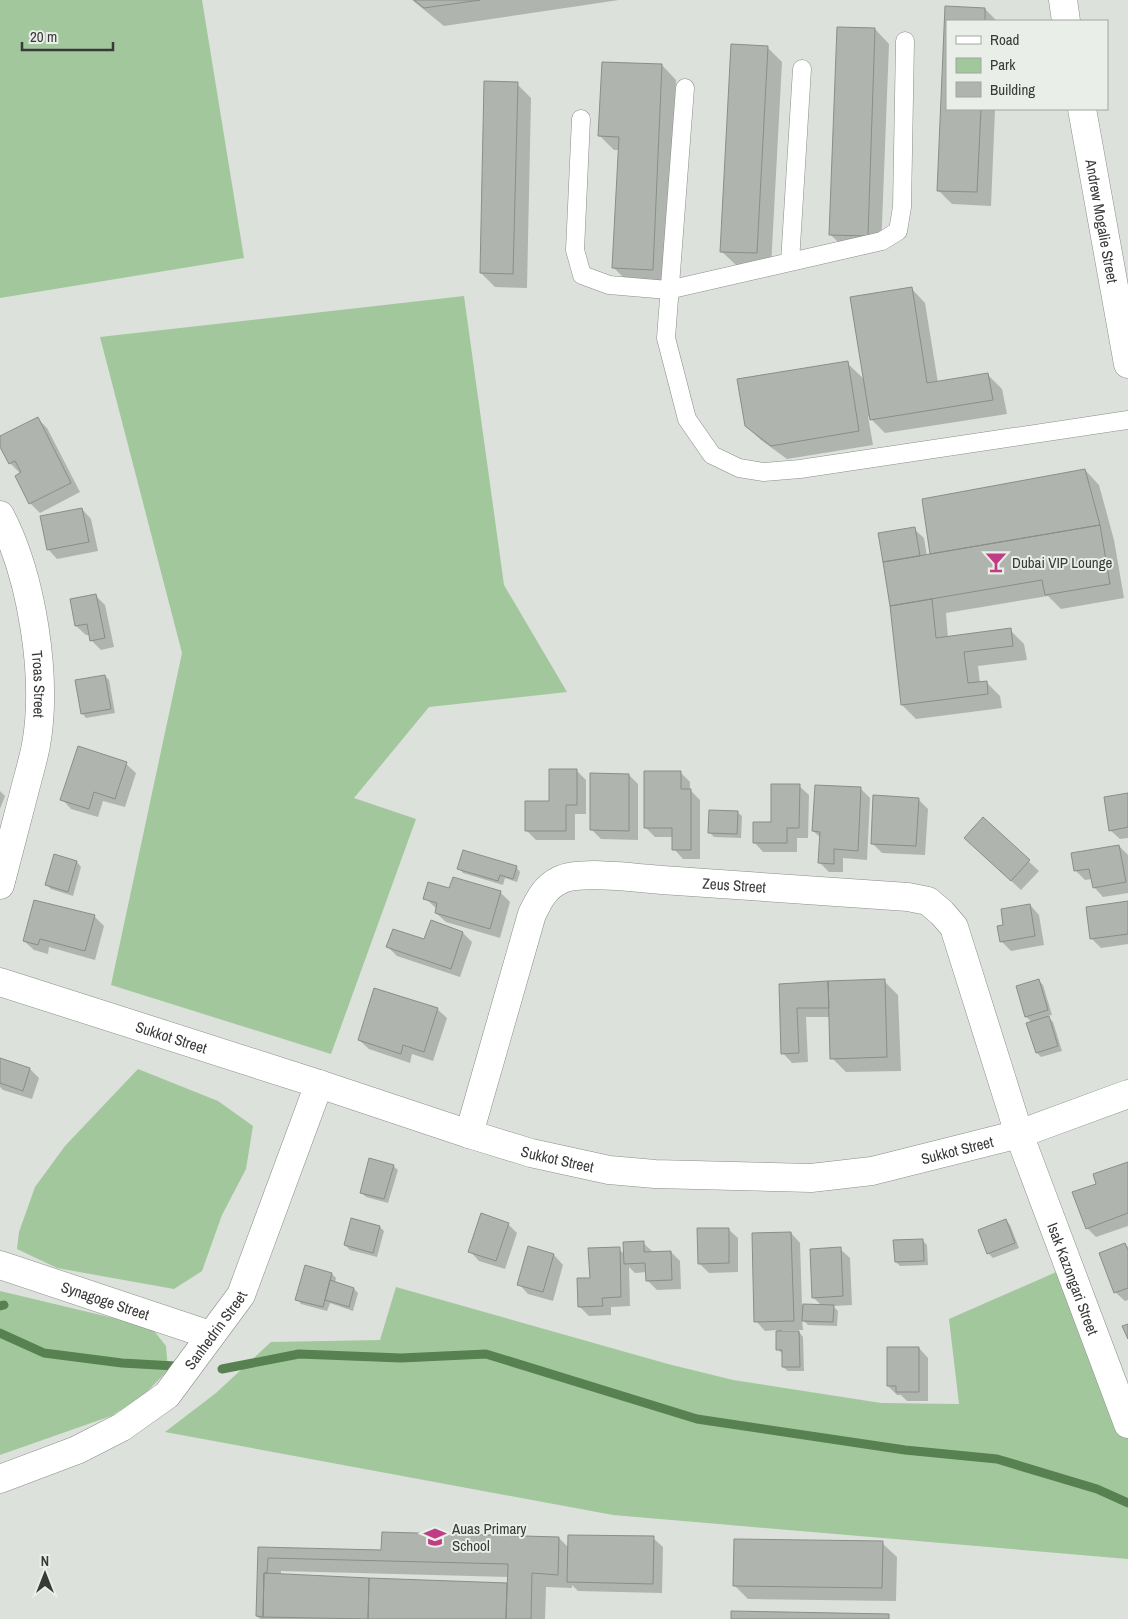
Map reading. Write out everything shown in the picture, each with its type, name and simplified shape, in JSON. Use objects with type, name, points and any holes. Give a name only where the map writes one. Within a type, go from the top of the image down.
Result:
[{"type":"street","points":[[1062,0],[1066,20]]},
{"type":"street","name":"Andrew Mogalie Street","points":[[1082,110],[1127,356]]},
{"type":"street","name":"Troas Street","points":[[0,515],[18,555],[26,587],[33,622],[41,693],[36,747],[0,885]]},
{"type":"street","name":"Zeus Street","points":[[468,1134],[532,914],[540,897],[548,887],[560,879],[579,875],[908,896],[928,901],[954,927],[1019,1134]]},
{"type":"street","name":"Sukkot Street","points":[[0,982],[320,1084],[468,1134],[548,1157],[609,1170],[655,1174],[811,1178],[872,1171],[1019,1134],[1128,1094]]},
{"type":"street","name":"Sanhedrin Street","points":[[0,1479],[77,1450],[122,1427],[167,1395],[241,1295],[320,1084]]},
{"type":"street","name":"Isak Kazongari Street","points":[[1019,1134],[1128,1424]]},
{"type":"street","name":"Synagoge Street","points":[[0,1265],[210,1335]]},
{"type":"lane","points":[[581,119],[575,250],[582,275],[609,285],[668,290],[882,241],[898,231],[902,207],[905,41]]},
{"type":"lane","points":[[790,262],[802,69]]},
{"type":"lane","points":[[685,88],[668,290],[666,338],[687,419],[712,455],[739,468],[764,472],[800,470],[1128,420]]},
{"type":"green space","points":[[0,0],[202,0],[244,258],[0,298]]},
{"type":"green space","points":[[464,296],[504,585],[567,692],[429,707],[354,798],[416,819],[331,1054],[111,985],[182,653],[100,337]]},
{"type":"green space","points":[[138,1069],[218,1101],[253,1126],[246,1169],[222,1215],[202,1271],[174,1289],[57,1268],[17,1249],[19,1232],[35,1187],[65,1146]]},
{"type":"green space","points":[[1070,1266],[1128,1424],[1128,1559],[613,1515],[165,1432],[216,1393],[271,1342],[380,1340],[396,1287],[668,1364],[733,1380],[881,1403],[959,1404],[949,1319]]},
{"type":"green space","points":[[0,1291],[151,1327],[166,1346],[168,1370],[144,1395],[111,1416],[0,1455]]},
{"type":"building","points":[[414,0],[480,0],[424,8]]},
{"type":"building","points":[[945,6],[985,8],[985,20],[946,20],[946,110],[981,110],[977,192],[937,191]]},
{"type":"building","points":[[837,27],[875,28],[868,236],[829,235]]},
{"type":"building","points":[[731,44],[768,46],[757,253],[720,252]]},
{"type":"building","points":[[602,62],[662,64],[653,270],[612,268],[619,137],[598,136]]},
{"type":"building","points":[[484,81],[518,82],[513,274],[480,273]]},
{"type":"building","points":[[912,287],[927,383],[988,373],[993,400],[870,420],[850,297]]},
{"type":"building","points":[[848,361],[859,431],[771,446],[745,426],[737,379]]},
{"type":"building","points":[[38,417],[71,483],[29,504],[15,476],[21,472],[15,461],[9,464],[0,447],[0,436]]},
{"type":"building","points":[[1085,469],[1100,525],[930,554],[922,499]]},
{"type":"building","points":[[82,508],[89,542],[47,550],[40,516]]},
{"type":"building","points":[[1100,525],[1110,584],[1045,595],[1042,580],[890,606],[883,562]]},
{"type":"building","points":[[915,527],[920,556],[883,562],[878,533]]},
{"type":"building","points":[[96,594],[105,638],[90,641],[87,624],[75,626],[70,599]]},
{"type":"building","points":[[932,599],[936,638],[1011,628],[1013,646],[964,652],[968,683],[987,681],[988,694],[901,705],[890,606]]},
{"type":"building","points":[[105,675],[111,709],[81,714],[75,680]]},
{"type":"building","points":[[78,746],[127,762],[115,799],[94,792],[89,809],[60,800]]},
{"type":"building","points":[[549,769],[577,769],[577,805],[566,805],[566,831],[525,831],[525,801],[549,801]]},
{"type":"building","points":[[644,771],[681,771],[681,789],[691,789],[691,850],[672,850],[672,828],[644,828]]},
{"type":"building","points":[[590,773],[629,774],[629,831],[590,830]]},
{"type":"building","points":[[771,784],[800,784],[799,828],[787,828],[787,843],[753,843],[753,822],[771,822]]},
{"type":"building","points":[[815,785],[861,787],[858,851],[834,849],[834,864],[818,863],[820,832],[812,831]]},
{"type":"building","points":[[1128,793],[1128,827],[1109,831],[1104,797]]},
{"type":"building","points":[[873,795],[919,798],[916,846],[871,844]]},
{"type":"building","points":[[709,810],[738,811],[737,834],[708,833]]},
{"type":"building","points":[[983,817],[1030,860],[1011,881],[964,838]]},
{"type":"building","points":[[1119,845],[1126,882],[1093,888],[1089,869],[1074,871],[1071,853]]},
{"type":"building","points":[[463,850],[517,866],[513,879],[500,875],[498,881],[457,869]]},
{"type":"building","points":[[54,854],[77,861],[68,892],[45,885]]},
{"type":"building","points":[[453,877],[501,891],[490,929],[435,913],[437,903],[423,899],[428,882],[449,888]]},
{"type":"building","points":[[34,900],[95,915],[85,951],[40,939],[38,945],[23,941]]},
{"type":"building","points":[[1128,901],[1128,934],[1090,939],[1086,907]]},
{"type":"building","points":[[1030,904],[1035,936],[1000,942],[997,926],[1003,925],[1001,909]]},
{"type":"building","points":[[431,920],[463,932],[451,969],[386,947],[393,929],[424,939]]},
{"type":"building","points":[[885,979],[887,1057],[830,1059],[828,981]]},
{"type":"building","points":[[1039,979],[1048,1010],[1025,1017],[1016,986]]},
{"type":"building","points":[[828,981],[829,1008],[797,1008],[799,1053],[781,1054],[779,984]]},
{"type":"building","points":[[374,988],[438,1008],[424,1052],[403,1045],[401,1054],[358,1040]]},
{"type":"building","points":[[1049,1016],[1058,1046],[1036,1053],[1026,1023]]},
{"type":"building","points":[[0,1058],[30,1068],[23,1091],[0,1083]]},
{"type":"building","points":[[369,1158],[394,1165],[384,1199],[360,1193]]},
{"type":"building","points":[[1128,1162],[1128,1213],[1086,1229],[1072,1192],[1096,1184],[1093,1174]]},
{"type":"building","points":[[481,1213],[509,1223],[496,1261],[468,1252]]},
{"type":"building","points":[[351,1218],[380,1226],[373,1253],[344,1245]]},
{"type":"building","points":[[1006,1219],[1015,1243],[987,1254],[978,1230]]},
{"type":"building","points":[[697,1228],[729,1228],[729,1263],[698,1264]]},
{"type":"building","points":[[791,1232],[794,1321],[754,1322],[752,1233]]},
{"type":"building","points":[[923,1239],[924,1261],[895,1262],[893,1240]]},
{"type":"building","points":[[644,1241],[644,1252],[671,1251],[672,1280],[646,1281],[645,1263],[624,1264],[623,1242]]},
{"type":"building","points":[[1125,1243],[1128,1250],[1128,1288],[1114,1293],[1099,1253]]},
{"type":"building","points":[[528,1246],[554,1254],[543,1292],[517,1285]]},
{"type":"building","points":[[620,1247],[621,1297],[602,1298],[603,1306],[578,1307],[577,1278],[590,1278],[588,1248]]},
{"type":"building","points":[[841,1247],[843,1296],[812,1298],[810,1249]]},
{"type":"building","points":[[305,1265],[332,1273],[323,1307],[295,1300]]},
{"type":"building","points":[[330,1280],[354,1288],[349,1307],[325,1300]]},
{"type":"building","points":[[803,1304],[834,1305],[833,1322],[802,1321]]},
{"type":"building","points":[[1128,1324],[1128,1339],[1122,1326]]},
{"type":"building","points":[[776,1331],[799,1331],[800,1367],[782,1367],[782,1350],[776,1350]]},
{"type":"building","points":[[887,1347],[919,1347],[919,1392],[896,1392],[896,1386],[887,1386]]},
{"type":"building","points":[[382,1532],[559,1537],[558,1575],[532,1573],[531,1619],[506,1619],[508,1564],[268,1558],[267,1573],[264,1573],[263,1617],[256,1616],[258,1547],[381,1550]]},
{"type":"building","points":[[568,1535],[654,1536],[653,1584],[567,1582]]},
{"type":"building","points":[[734,1539],[883,1541],[882,1588],[733,1586]]},
{"type":"building","points":[[264,1573],[369,1578],[368,1619],[263,1617]]},
{"type":"building","points":[[369,1578],[507,1583],[506,1619],[368,1619]]},
{"type":"building","points":[[731,1611],[889,1614],[889,1619],[731,1619]]},
{"type":"waterway","points":[[0,1306],[4,1305]]},
{"type":"waterway","points":[[0,1333],[44,1353],[122,1363],[175,1366]]},
{"type":"waterway","points":[[222,1369],[299,1354],[401,1358],[486,1354],[697,1419],[905,1450],[997,1459],[1097,1489],[1128,1503]]},
{"type":"place","name":"Dubai VIP Lounge","points":[[996,562]]},
{"type":"place","name":"Auas Primary School","points":[[435,1537]]}]
